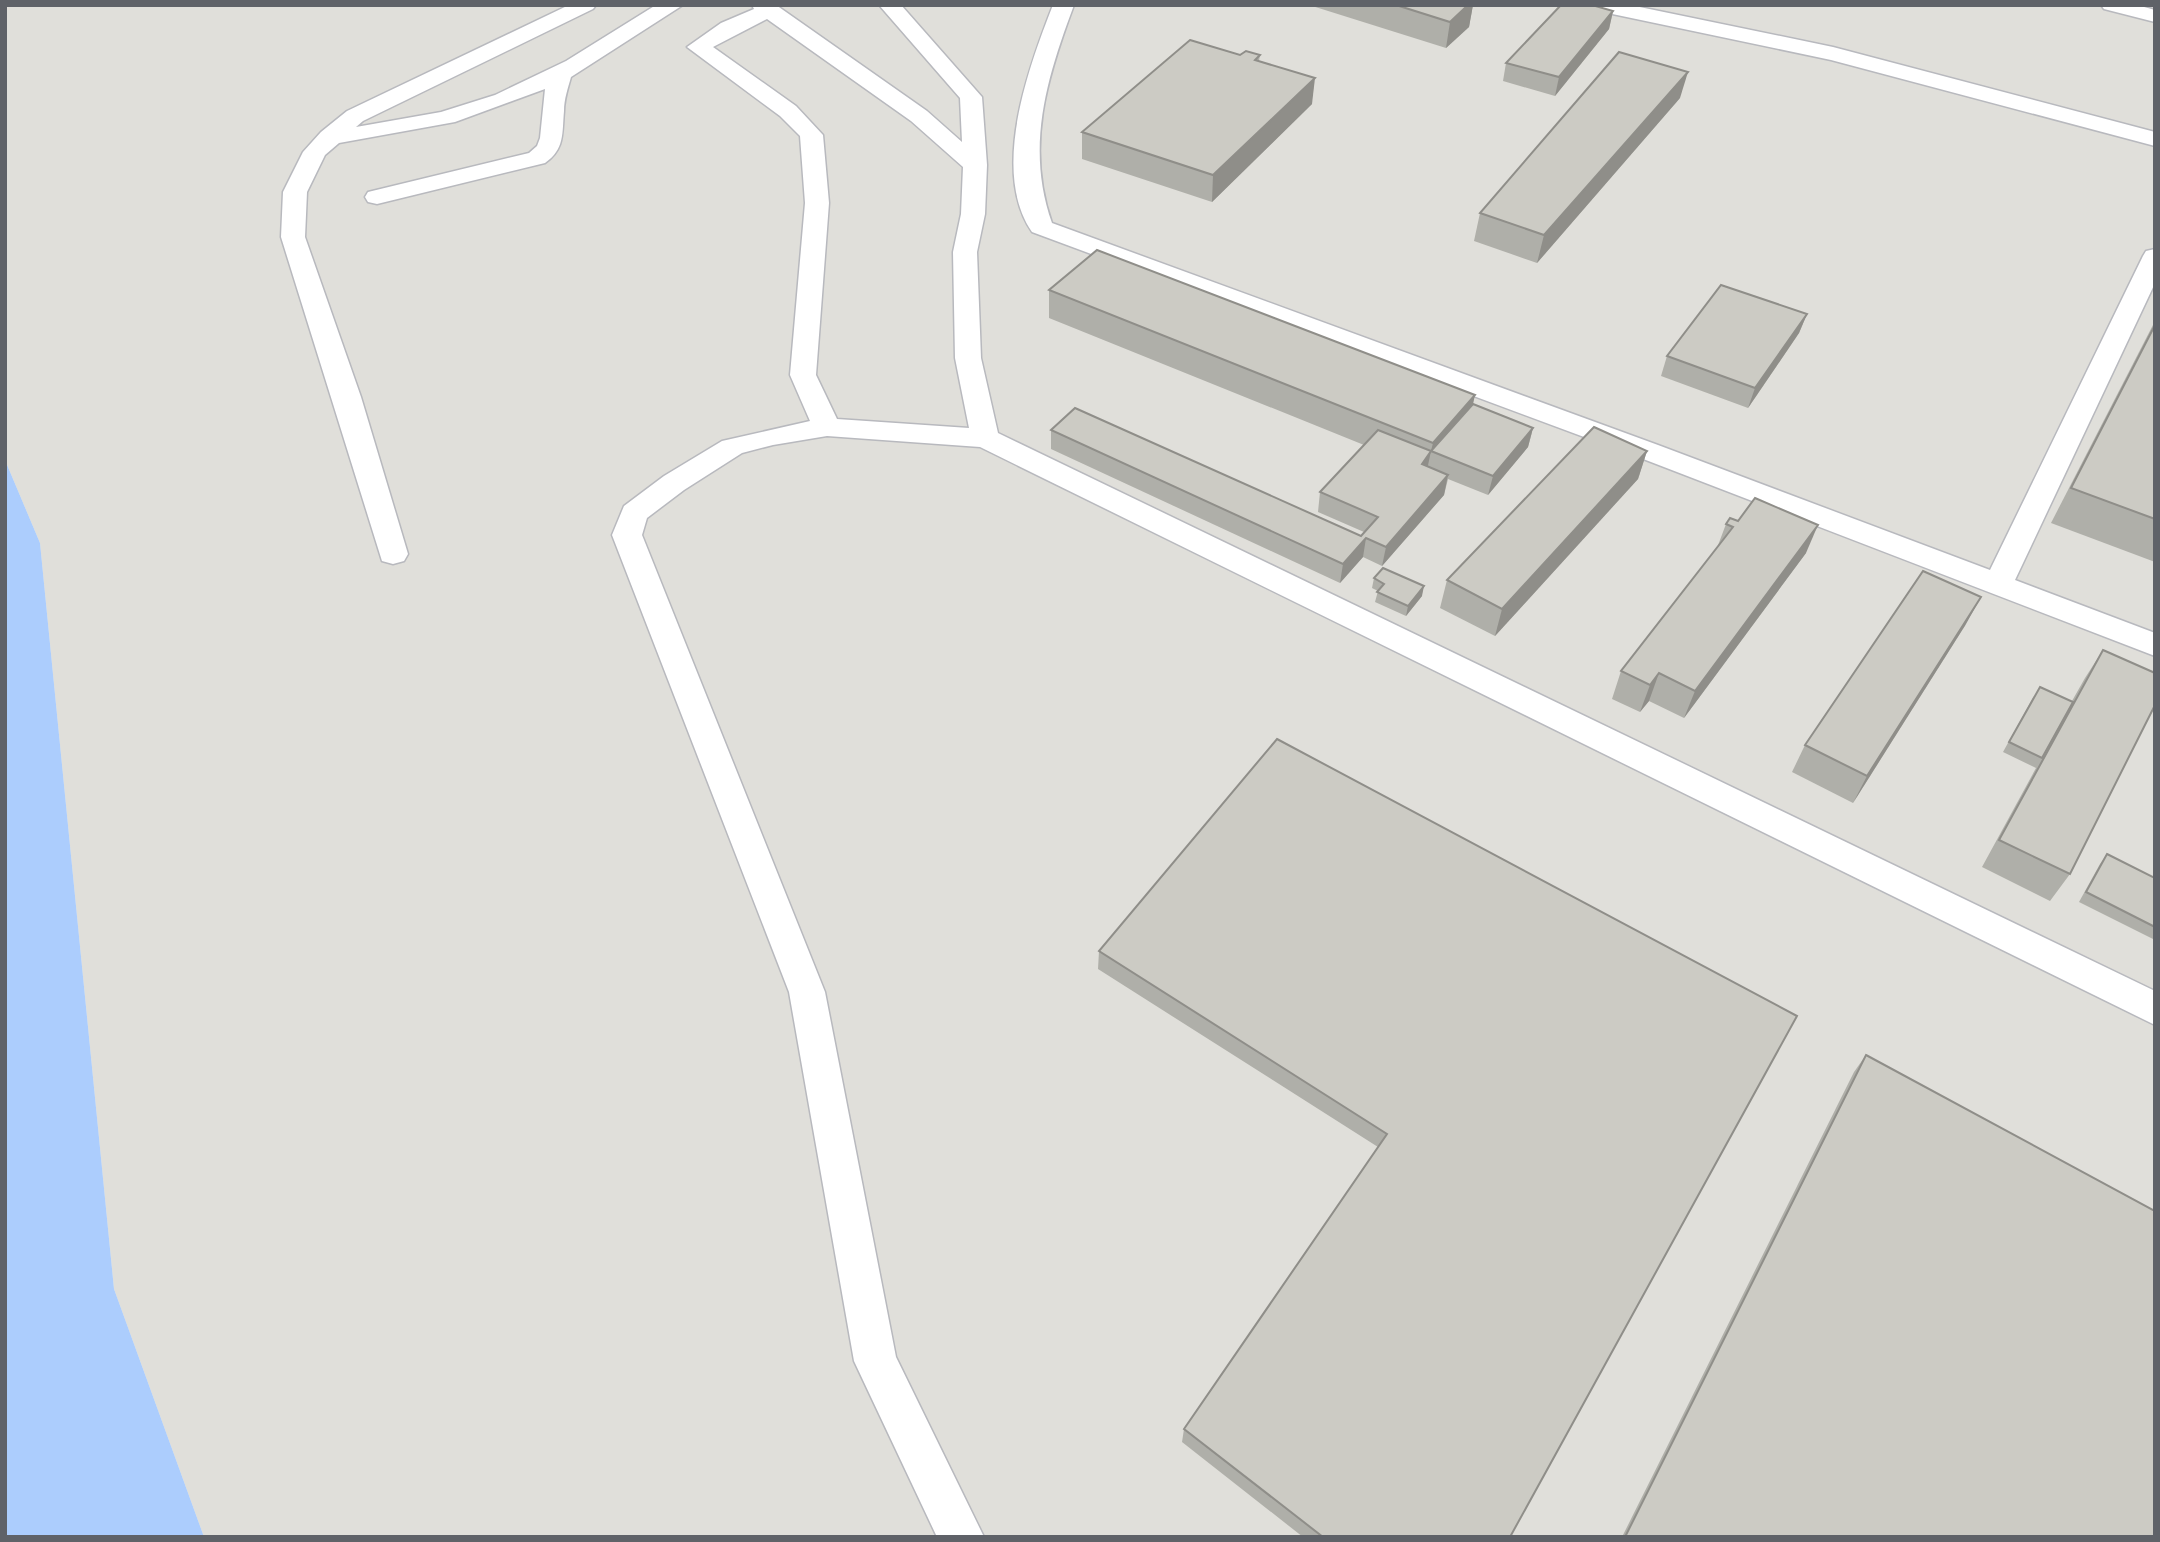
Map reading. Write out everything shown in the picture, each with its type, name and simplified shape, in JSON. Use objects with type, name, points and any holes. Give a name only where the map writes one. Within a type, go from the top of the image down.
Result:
[{"type":"lane","points":[[393,554],[347,397],[293,237],[295,192],[315,152],[355,116],[586,5]]},
{"type":"lane","points":[[329,137],[398,131],[486,108],[560,74],[654,13],[673,5]]},
{"type":"lane","points":[[889,5],[971,97],[975,165],[973,214],[965,252],[968,358],[985,438]]},
{"type":"lane","points":[[1064,5],[1042,59],[1029,116],[1024,160],[1029,199],[1041,227],[1648,451],[2155,645]]},
{"type":"lane","points":[[1598,5],[1833,54],[2155,139]]},
{"type":"lane","points":[[2111,5],[2155,16]]},
{"type":"lane","points":[[827,427],[803,375],[817,203],[811,135],[788,111],[698,47],[765,8],[919,117],[975,165]]},
{"type":"lane","points":[[377,197],[537,158],[547,152],[554,135],[552,112],[560,74]]},
{"type":"lane","points":[[1998,585],[2155,256]]},
{"type":"lane","points":[[961,1537],[875,1361],[807,992],[627,535],[634,513],[732,447],[772,436],[827,427],[985,438],[2155,1009]]},
{"type":"shaded area","points":[[5,5],[2155,5],[2155,1537],[204,1537],[114,1289],[40,543],[5,460]]},
{"type":"water","points":[[5,460],[40,543],[114,1289],[204,1537],[5,1537]]},
{"type":"building","points":[[1396,5],[1468,5],[1450,22]]},
{"type":"building","points":[[1561,5],[1592,5],[1613,11],[1559,77],[1506,63]]},
{"type":"building","points":[[1190,40],[1240,55],[1246,51],[1260,55],[1255,60],[1315,78],[1213,175],[1082,132]]},
{"type":"building","points":[[1619,52],[1688,72],[1544,235],[1480,213]]},
{"type":"building","points":[[1097,250],[1475,395],[1433,443],[1049,290]]},
{"type":"building","points":[[1721,285],[1807,314],[1755,388],[1667,356]]},
{"type":"building","points":[[2155,325],[2155,519],[2071,488]]},
{"type":"building","points":[[1473,404],[1533,428],[1493,476],[1431,451]]},
{"type":"building","points":[[1075,408],[1361,536],[1378,517],[1320,492],[1378,430],[1431,451],[1422,464],[1448,475],[1386,547],[1366,538],[1343,564],[1051,430]]},
{"type":"building","points":[[1594,427],[1647,451],[1502,609],[1447,580]]},
{"type":"building","points":[[1755,498],[1818,525],[1695,691],[1659,673],[1650,685],[1621,671],[1733,527],[1726,524],[1730,518],[1738,521]]},
{"type":"building","points":[[1383,568],[1424,586],[1408,606],[1377,592],[1384,584],[1374,578]]},
{"type":"building","points":[[1923,571],[1981,597],[1867,776],[1805,745]]},
{"type":"building","points":[[2103,650],[2155,673],[2155,705],[2070,874],[1999,840]]},
{"type":"building","points":[[2040,687],[2073,702],[2042,758],[2009,742]]},
{"type":"building","points":[[1277,739],[1797,1016],[1510,1537],[1323,1537],[1184,1429],[1387,1134],[1099,951]]},
{"type":"building","points":[[2107,854],[2155,878],[2155,927],[2086,892]]},
{"type":"building","points":[[1866,1055],[2155,1211],[2155,1537],[1625,1537]]}]
